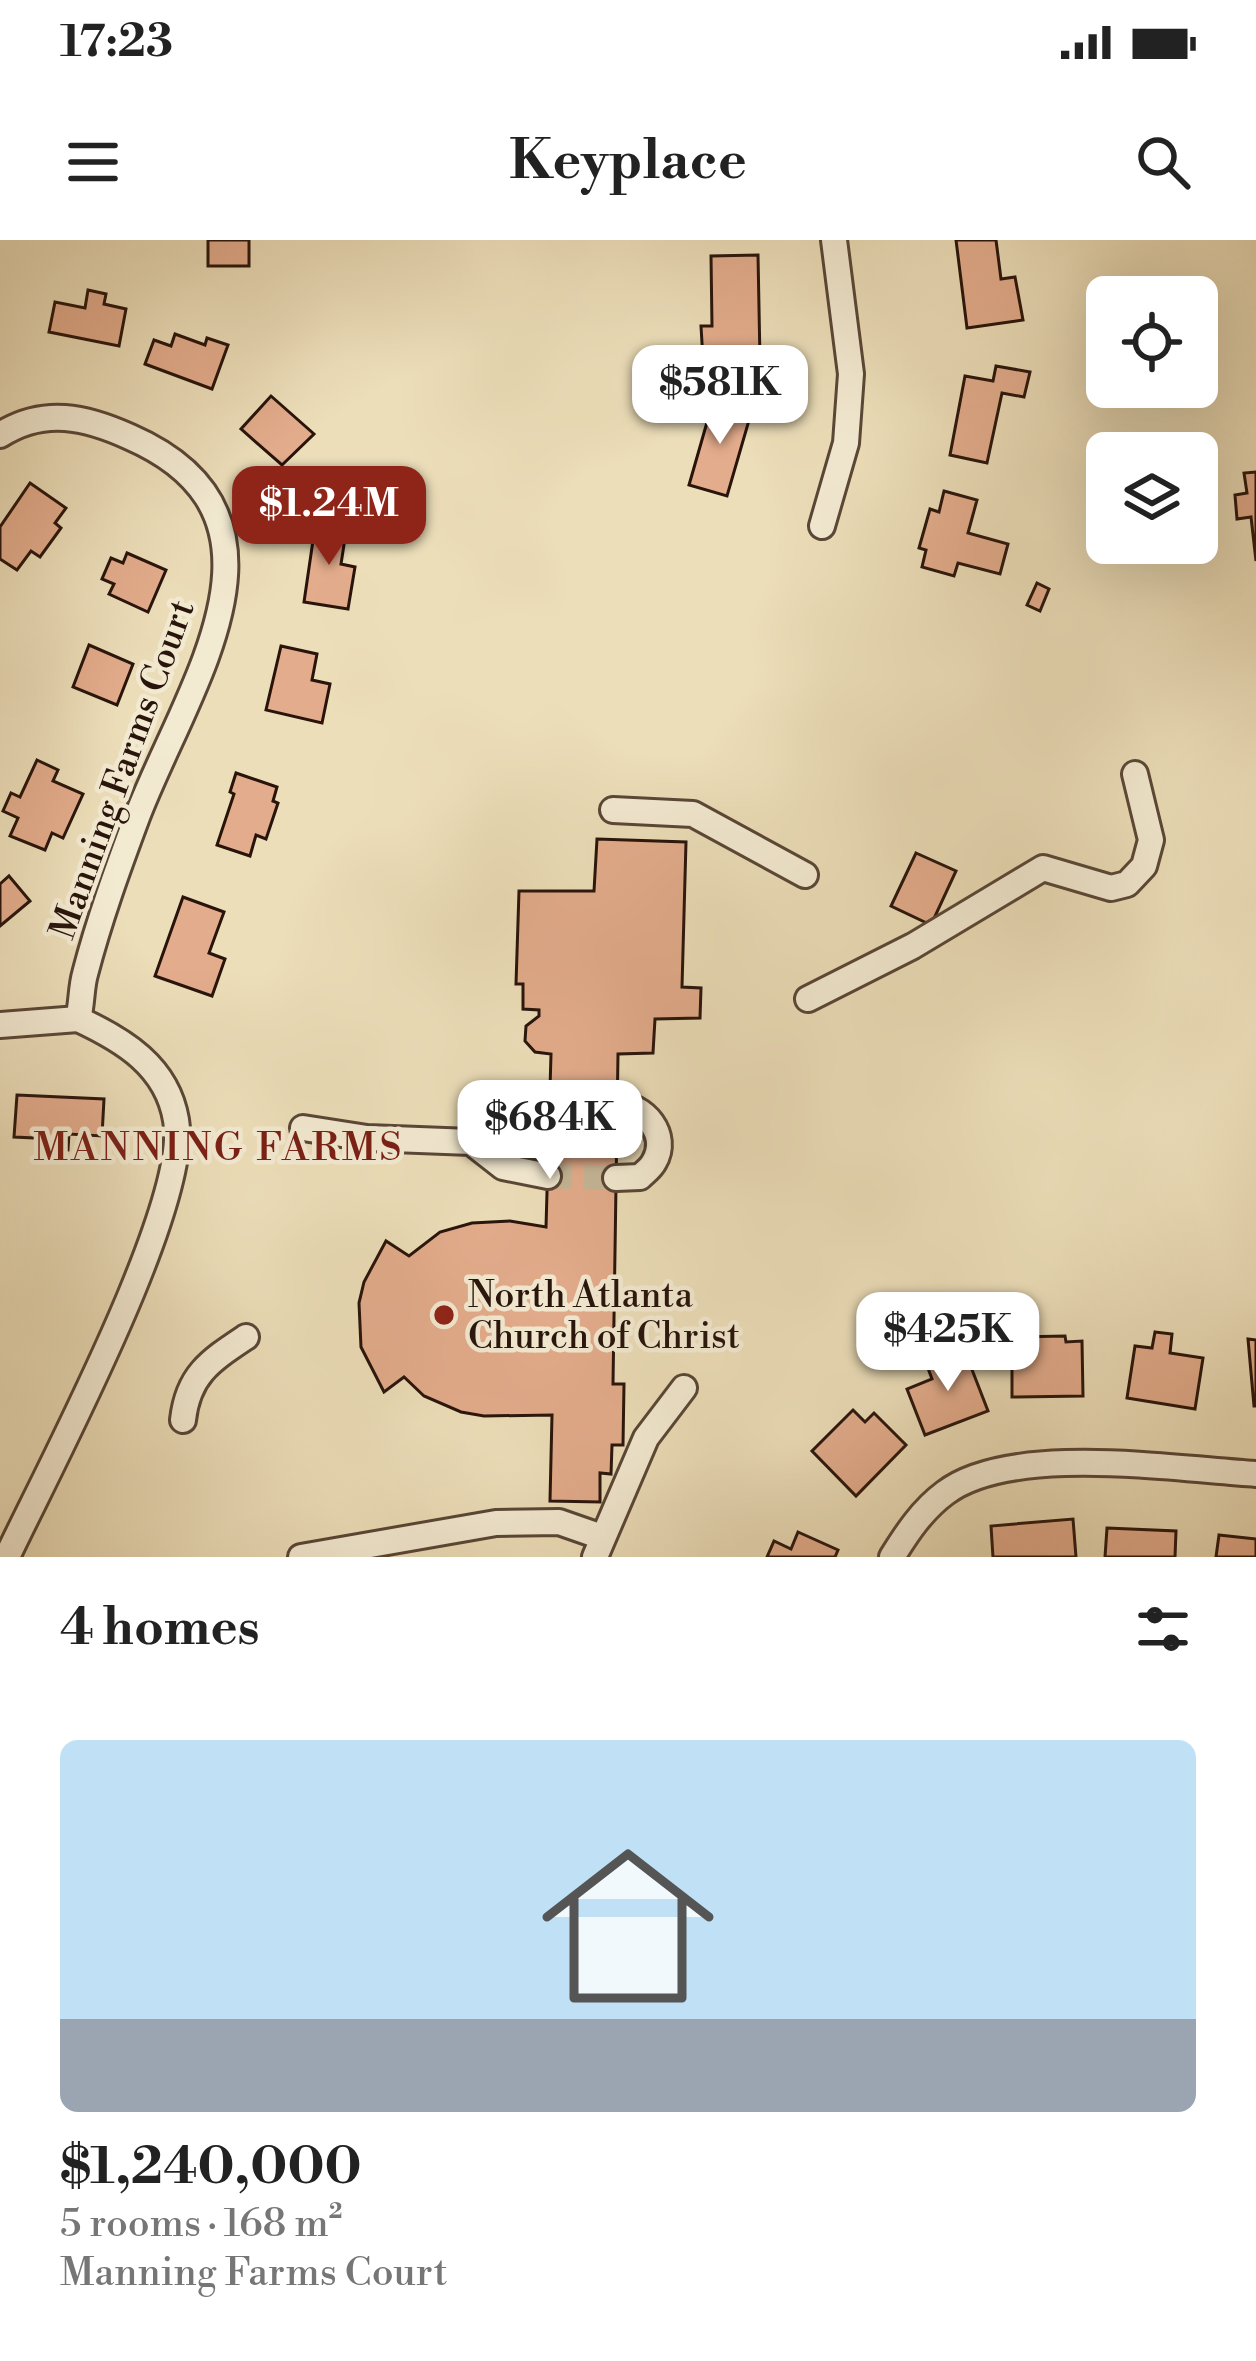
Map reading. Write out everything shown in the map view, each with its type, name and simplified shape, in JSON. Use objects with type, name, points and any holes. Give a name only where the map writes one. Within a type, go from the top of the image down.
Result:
[{"type":"street","points":[[822,526],[846,442],[850,374],[834,240]]},
{"type":"street","name":"Manning Farms Court","points":[[0,435],[53,416],[86,418],[120,432],[193,476],[213,502],[224,530],[221,603],[205,658],[115,880],[83,979],[77,1018]]},
{"type":"street","points":[[808,999],[913,946],[1043,868],[1111,887],[1127,884],[1144,866],[1150,840],[1135,774]]},
{"type":"street","points":[[614,810],[693,814],[805,875]]},
{"type":"street","points":[[0,1024],[77,1018],[144,1057],[163,1084],[176,1118],[178,1158],[115,1328],[7,1557]]},
{"type":"street","points":[[616,1178],[640,1177],[656,1160],[658,1147],[657,1129],[643,1113],[631,1104],[617,1105]]},
{"type":"street","points":[[471,1142],[497,1119],[525,1107],[550,1107]]},
{"type":"street","points":[[304,1128],[368,1138],[471,1142],[503,1167],[548,1176]]},
{"type":"street","points":[[183,1420],[186,1395],[200,1368],[246,1336]]},
{"type":"street","points":[[301,1557],[496,1523],[560,1522],[599,1547],[646,1438],[684,1388]]},
{"type":"street","points":[[892,1557],[920,1516],[948,1490],[989,1472],[1066,1463],[1256,1474]]},
{"type":"building","points":[[208,240],[249,240],[249,266],[208,266]]},
{"type":"building","points":[[956,240],[996,240],[1001,279],[1015,277],[1023,320],[967,328]]},
{"type":"building","points":[[758,255],[760,361],[703,360],[701,326],[712,326],[711,256]]},
{"type":"building","points":[[88,290],[106,294],[104,304],[126,309],[119,346],[49,332],[55,302],[85,308]]},
{"type":"building","points":[[175,334],[205,345],[207,338],[228,345],[212,389],[145,364],[154,340],[171,346]]},
{"type":"building","points":[[996,366],[1030,372],[1024,397],[1002,393],[987,463],[950,455],[965,376],[993,381]]},
{"type":"building","points":[[271,396],[314,434],[282,465],[241,429]]},
{"type":"building","points":[[714,398],[752,410],[727,496],[689,485]]},
{"type":"building","points":[[1256,472],[1256,561],[1251,517],[1237,519],[1235,495],[1247,493],[1244,473]]},
{"type":"building","points":[[30,483],[66,508],[55,523],[61,528],[40,557],[31,551],[17,570],[0,559],[0,527]]},
{"type":"building","points":[[944,491],[977,500],[968,533],[1008,544],[1000,574],[958,563],[954,576],[922,567],[926,550],[919,548],[930,509],[939,512]]},
{"type":"building","points":[[316,520],[347,525],[341,564],[355,567],[348,609],[304,602]]},
{"type":"building","points":[[127,553],[166,570],[148,612],[109,594],[114,584],[102,579],[111,558],[123,563]]},
{"type":"building","points":[[1037,583],[1049,589],[1040,611],[1027,605]]},
{"type":"building","points":[[89,645],[133,664],[117,705],[73,687]]},
{"type":"building","points":[[281,646],[317,654],[312,680],[330,684],[322,723],[266,710]]},
{"type":"building","points":[[37,760],[58,770],[53,781],[83,794],[63,838],[52,833],[45,850],[10,836],[18,818],[3,811],[11,793],[20,797]]},
{"type":"building","points":[[236,773],[277,787],[273,801],[278,803],[266,839],[256,835],[250,856],[217,845]]},
{"type":"building","points":[[597,839],[686,842],[682,987],[701,988],[700,1018],[655,1019],[653,1053],[618,1054],[613,1384],[624,1384],[623,1445],[612,1445],[611,1474],[600,1473],[600,1502],[550,1501],[552,1415],[461,1412],[424,1396],[404,1377],[384,1392],[361,1347],[359,1303],[364,1282],[386,1241],[409,1256],[440,1232],[472,1223],[510,1221],[546,1227],[551,1054],[535,1052],[525,1041],[526,1026],[539,1016],[539,1010],[523,1009],[523,984],[516,984],[519,891],[594,891]]},
{"type":"building","points":[[916,853],[956,871],[931,925],[891,906]]},
{"type":"building","points":[[9,876],[30,901],[0,926],[0,884]]},
{"type":"building","points":[[183,897],[224,912],[209,953],[225,959],[212,996],[155,976]]},
{"type":"building","points":[[17,1095],[104,1099],[102,1136],[69,1134],[68,1150],[56,1149],[56,1139],[14,1137]]},
{"type":"building","points":[[1155,1332],[1172,1334],[1170,1353],[1203,1358],[1195,1409],[1127,1398],[1135,1346],[1152,1348]]},
{"type":"building","points":[[1065,1336],[1066,1342],[1082,1341],[1083,1396],[1012,1397],[1012,1337]]},
{"type":"building","points":[[1248,1339],[1256,1340],[1256,1406],[1254,1406]]},
{"type":"building","points":[[964,1349],[988,1411],[925,1435],[907,1389],[932,1379],[926,1363]]},
{"type":"building","points":[[853,1410],[865,1422],[874,1413],[906,1445],[856,1496],[812,1451]]},
{"type":"building","points":[[1073,1519],[1076,1557],[993,1557],[991,1526]]},
{"type":"building","points":[[1107,1528],[1176,1531],[1175,1557],[1105,1557]]},
{"type":"building","points":[[798,1532],[838,1550],[835,1557],[767,1557],[774,1541],[791,1549]]},
{"type":"building","points":[[1219,1535],[1256,1539],[1256,1557],[1216,1557]]},
{"type":"tunnel","points":[[550,1107],[617,1105]]},
{"type":"tunnel","points":[[548,1176],[616,1178]]},
{"type":"place","name":"North Atlanta Church of Christ","points":[[444,1315]]},
{"type":"district","name":"MANNING FARMS","points":[[219,1146]]}]
